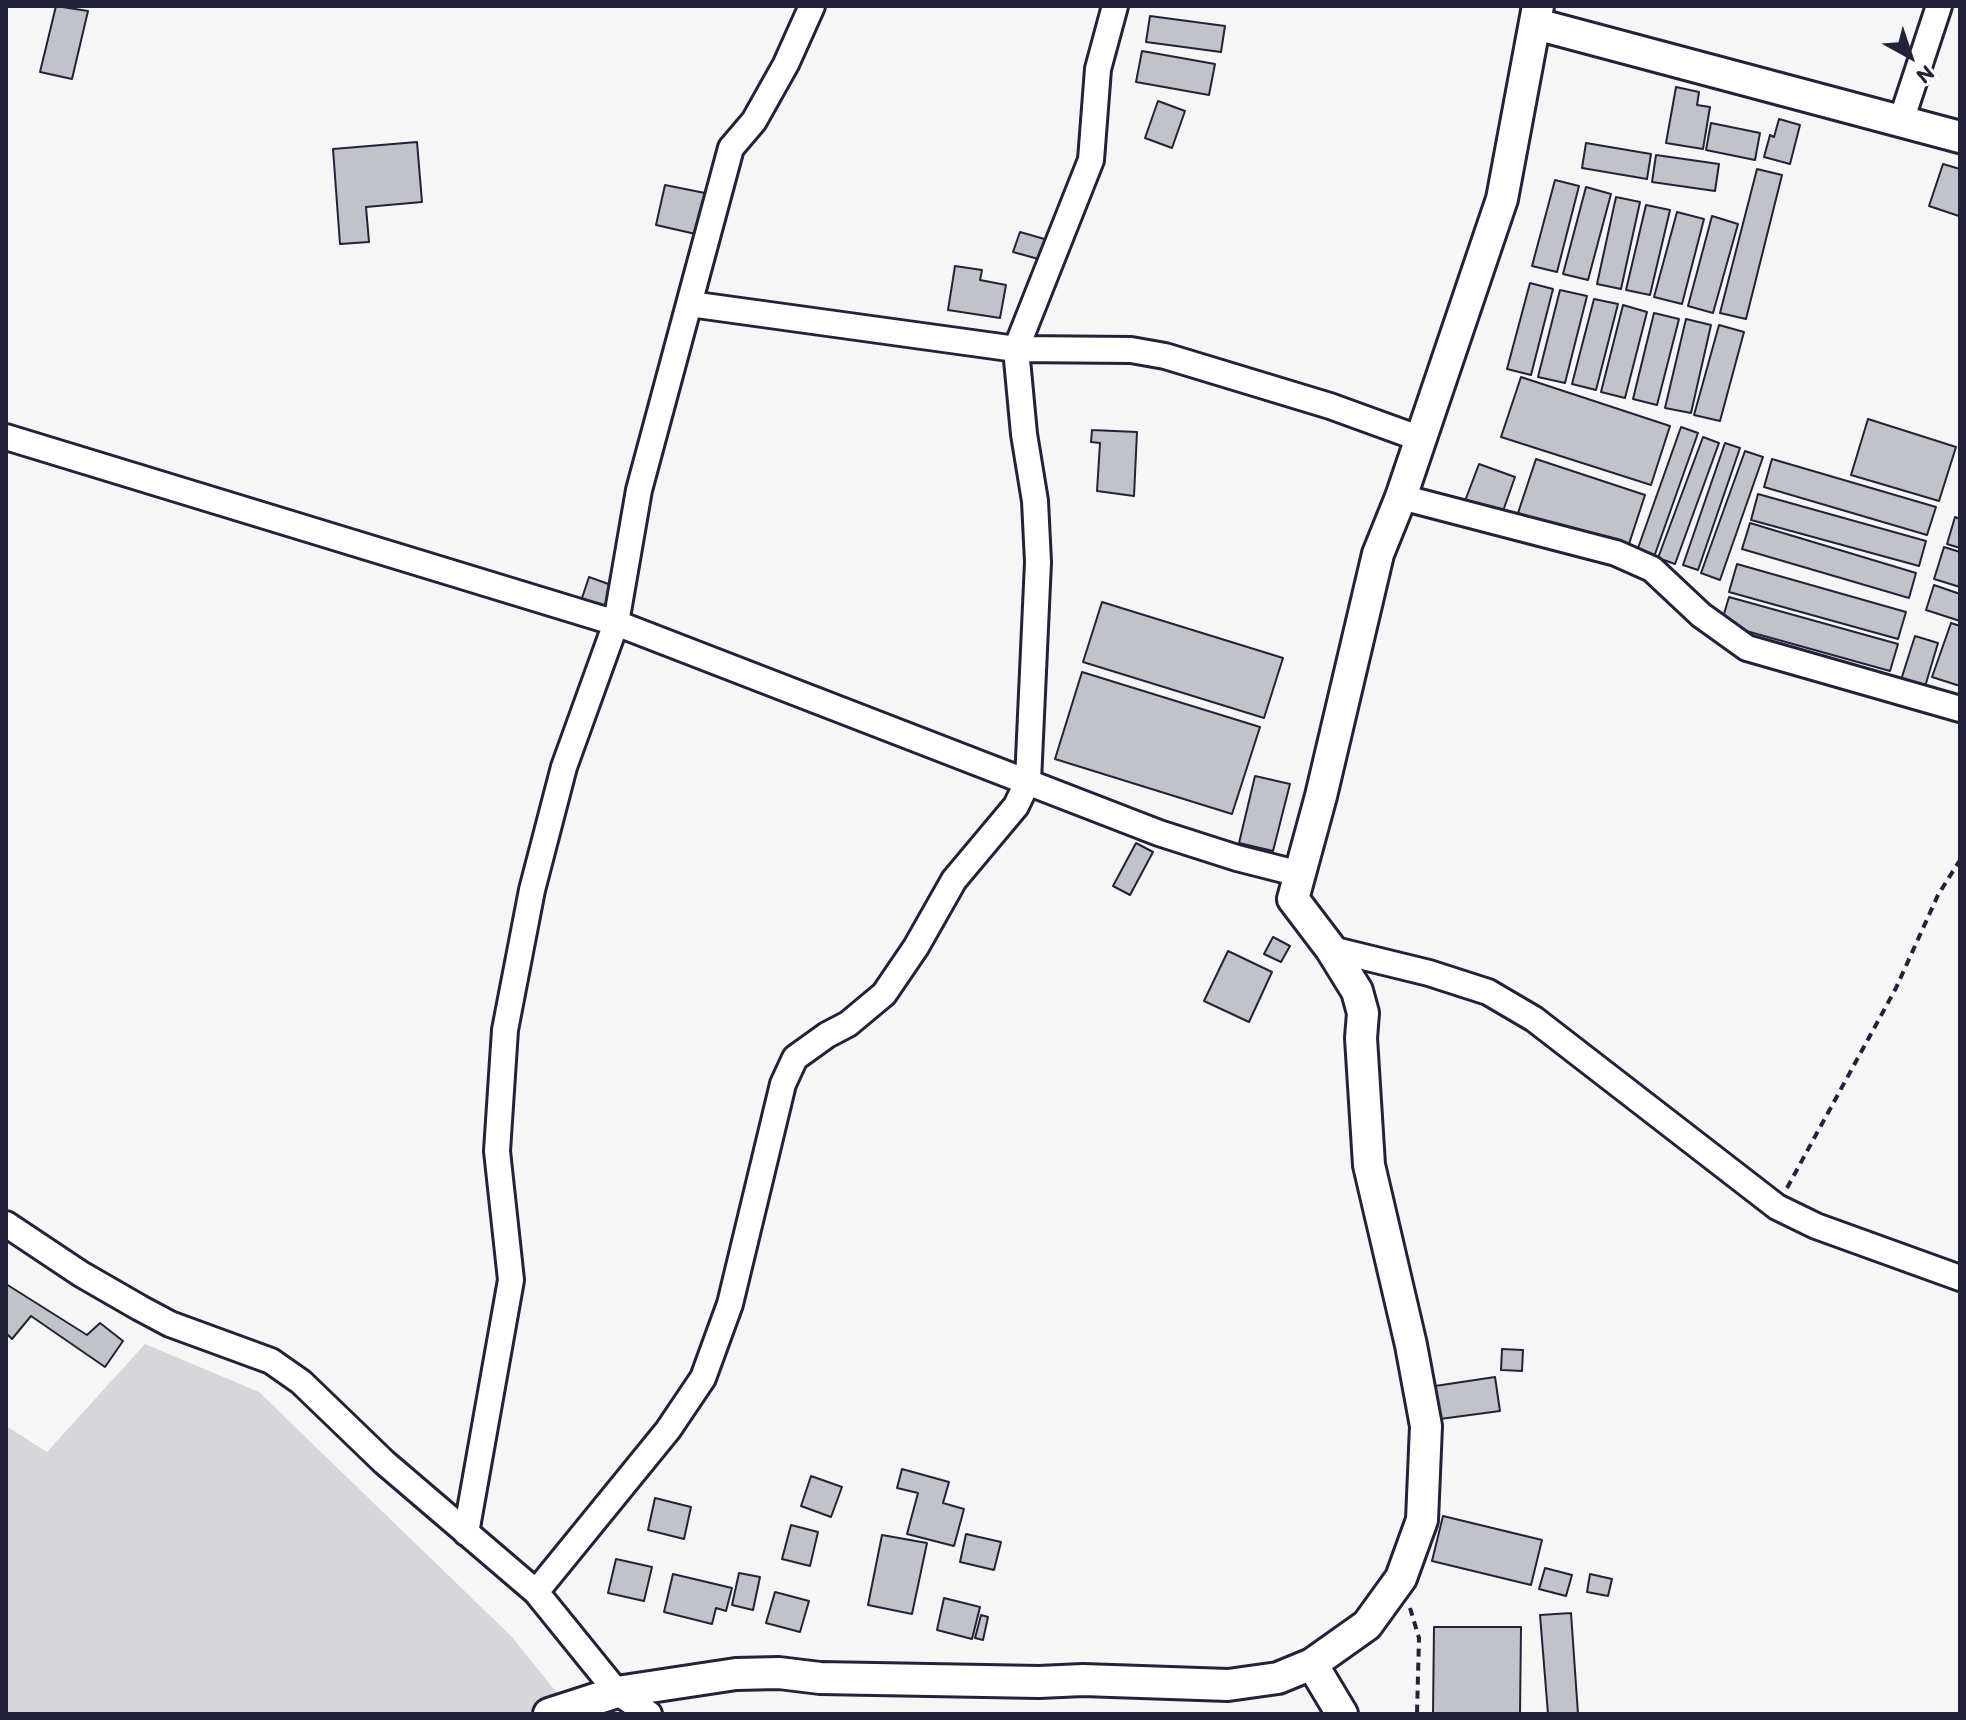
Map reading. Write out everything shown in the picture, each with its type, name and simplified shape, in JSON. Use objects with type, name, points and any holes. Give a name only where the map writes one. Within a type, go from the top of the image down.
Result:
[{"type":"street","points":[[466,1533],[511,1280],[497,1151],[505,1030],[532,890],[564,767],[616,623],[639,490],[731,148],[754,121],[786,64],[812,6]]},
{"type":"street","points":[[536,1592],[668,1430],[703,1378],[730,1304],[783,1084],[795,1058],[848,1024],[884,994],[916,947],[954,880],[1016,806],[1028,781],[1038,562],[1035,501],[1024,434],[1016,349],[1091,160],[1098,69],[1115,6]]},
{"type":"street","points":[[1901,121],[1939,6]]},
{"type":"street","points":[[549,1714],[617,1692],[736,1674],[1228,1685],[1278,1678],[1312,1664],[1367,1625],[1401,1578],[1422,1520],[1426,1426],[1411,1345],[1369,1165],[1361,1038],[1363,1013],[1357,991],[1331,949],[1293,899],[1378,554],[1401,497],[1502,199],[1537,15],[1960,137]]},
{"type":"street","points":[[690,304],[1016,349],[1131,350],[1165,356],[1330,406],[1421,439]]},
{"type":"street","points":[[6,437],[616,623],[1159,833],[1300,874]]},
{"type":"street","points":[[1401,497],[1616,553],[1652,569],[1701,615],[1747,648],[1960,709]]},
{"type":"street","points":[[1331,949],[1429,973],[1488,992],[1534,1019],[1777,1207],[1816,1226],[1960,1278]]},
{"type":"street","points":[[6,1224],[81,1274],[170,1324],[271,1361],[301,1382],[384,1462],[536,1592],[617,1692],[649,1714]]},
{"type":"street","points":[[1312,1664],[1342,1714]]},
{"type":"path","points":[[1777,1207],[1896,988],[1938,895],[1960,860]]},
{"type":"path","points":[[1401,1578],[1419,1638],[1417,1714]]},
{"type":"shaded area","points":[[145,1344],[259,1392],[512,1637],[574,1714],[6,1714],[6,1426],[47,1452]]},
{"type":"building","points":[[56,6],[88,11],[72,79],[40,72]]},
{"type":"building","points":[[1150,16],[1225,26],[1221,52],[1146,42]]},
{"type":"building","points":[[1142,51],[1215,64],[1209,95],[1136,82]]},
{"type":"building","points":[[1676,87],[1699,92],[1697,105],[1710,107],[1703,149],[1666,143]]},
{"type":"building","points":[[1158,101],[1185,111],[1172,148],[1145,138]]},
{"type":"building","points":[[1779,119],[1800,125],[1790,164],[1764,157],[1770,135],[1774,137]]},
{"type":"building","points":[[1711,123],[1760,133],[1755,160],[1706,150]]},
{"type":"building","points":[[417,142],[422,202],[366,207],[369,242],[340,244],[333,149]]},
{"type":"building","points":[[1586,143],[1651,154],[1647,179],[1582,168]]},
{"type":"building","points":[[1656,155],[1719,164],[1715,191],[1652,182]]},
{"type":"building","points":[[1943,164],[1960,169],[1959,216],[1929,206]]},
{"type":"building","points":[[1757,169],[1782,175],[1746,319],[1720,313]]},
{"type":"building","points":[[1555,180],[1579,186],[1557,272],[1532,266]]},
{"type":"building","points":[[665,185],[710,194],[700,235],[656,225]]},
{"type":"building","points":[[1586,187],[1611,194],[1588,280],[1563,274]]},
{"type":"building","points":[[1616,197],[1640,202],[1621,289],[1597,284]]},
{"type":"building","points":[[1646,205],[1670,210],[1650,295],[1626,290]]},
{"type":"building","points":[[1677,212],[1704,219],[1682,304],[1654,297]]},
{"type":"building","points":[[1712,216],[1738,224],[1713,313],[1688,306]]},
{"type":"building","points":[[1020,232],[1048,240],[1042,260],[1013,252]]},
{"type":"building","points":[[955,266],[982,270],[980,280],[1006,285],[1000,318],[948,310]]},
{"type":"building","points":[[1530,283],[1553,289],[1531,375],[1507,369]]},
{"type":"building","points":[[1560,290],[1587,296],[1565,383],[1538,377]]},
{"type":"building","points":[[1594,299],[1618,304],[1596,390],[1572,384]]},
{"type":"building","points":[[1623,305],[1647,312],[1625,398],[1601,392]]},
{"type":"building","points":[[1654,313],[1679,319],[1657,405],[1633,399]]},
{"type":"building","points":[[1686,319],[1711,325],[1691,413],[1665,408]]},
{"type":"building","points":[[1719,325],[1744,332],[1720,421],[1694,415]]},
{"type":"building","points":[[1521,377],[1670,426],[1651,485],[1501,437]]},
{"type":"building","points":[[1868,419],[1956,447],[1939,501],[1851,475]]},
{"type":"building","points":[[1681,427],[1698,433],[1654,557],[1637,551]]},
{"type":"building","points":[[1092,430],[1137,432],[1134,496],[1097,491],[1100,443],[1091,442]]},
{"type":"building","points":[[1703,437],[1719,443],[1675,564],[1658,558]]},
{"type":"building","points":[[1725,443],[1740,448],[1698,570],[1683,565]]},
{"type":"building","points":[[1745,451],[1763,457],[1720,580],[1701,573]]},
{"type":"building","points":[[1536,459],[1645,495],[1627,550],[1518,513]]},
{"type":"building","points":[[1772,459],[1936,507],[1927,535],[1764,487]]},
{"type":"building","points":[[1479,464],[1515,477],[1502,514],[1465,501]]},
{"type":"building","points":[[1758,494],[1926,541],[1919,566],[1751,520]]},
{"type":"building","points":[[1955,517],[1960,519],[1960,548],[1947,544]]},
{"type":"building","points":[[1750,523],[1916,573],[1909,598],[1742,549]]},
{"type":"building","points":[[1944,547],[1960,552],[1960,587],[1934,579]]},
{"type":"building","points":[[1737,564],[1906,612],[1898,639],[1729,592]]},
{"type":"building","points":[[589,577],[617,587],[609,610],[581,601]]},
{"type":"building","points":[[1934,585],[1960,594],[1960,621],[1926,610]]},
{"type":"building","points":[[1729,597],[1898,644],[1890,671],[1721,624]]},
{"type":"building","points":[[1102,602],[1283,658],[1264,718],[1083,662]]},
{"type":"building","points":[[1951,623],[1960,626],[1960,686],[1932,677]]},
{"type":"building","points":[[1915,636],[1938,643],[1924,690],[1900,683]]},
{"type":"building","points":[[1082,672],[1260,727],[1232,814],[1055,759]]},
{"type":"building","points":[[1255,776],[1290,784],[1273,851],[1239,843]]},
{"type":"building","points":[[1136,843],[1153,852],[1130,895],[1113,886]]},
{"type":"building","points":[[1273,937],[1290,946],[1281,962],[1264,954]]},
{"type":"building","points":[[1228,951],[1272,972],[1249,1022],[1204,1001]]},
{"type":"building","points":[[6,1284],[87,1335],[100,1323],[123,1341],[105,1367],[31,1316],[12,1339],[6,1333]]},
{"type":"building","points":[[1502,1349],[1523,1350],[1522,1371],[1501,1370]]},
{"type":"building","points":[[1495,1377],[1500,1411],[1440,1419],[1435,1386]]},
{"type":"building","points":[[902,1469],[949,1482],[943,1503],[964,1509],[954,1546],[907,1534],[918,1493],[897,1488]]},
{"type":"building","points":[[811,1476],[842,1487],[831,1517],[801,1506]]},
{"type":"building","points":[[655,1498],[691,1507],[684,1539],[648,1530]]},
{"type":"building","points":[[1443,1516],[1542,1540],[1531,1585],[1432,1561]]},
{"type":"building","points":[[791,1525],[818,1532],[810,1566],[782,1559]]},
{"type":"building","points":[[966,1534],[1001,1542],[994,1570],[960,1562]]},
{"type":"building","points":[[882,1535],[927,1543],[912,1614],[868,1605]]},
{"type":"building","points":[[616,1559],[652,1567],[644,1601],[608,1593]]},
{"type":"building","points":[[1545,1568],[1572,1575],[1566,1596],[1539,1589]]},
{"type":"building","points":[[739,1573],[760,1577],[753,1610],[732,1605]]},
{"type":"building","points":[[673,1574],[732,1588],[726,1611],[716,1608],[712,1624],[664,1612]]},
{"type":"building","points":[[1590,1574],[1612,1579],[1608,1596],[1587,1592]]},
{"type":"building","points":[[775,1592],[809,1601],[800,1632],[766,1623]]},
{"type":"building","points":[[944,1598],[980,1607],[972,1639],[937,1630]]},
{"type":"building","points":[[1571,1613],[1578,1714],[1548,1714],[1540,1615]]},
{"type":"building","points":[[981,1615],[988,1617],[983,1640],[975,1638]]},
{"type":"building","points":[[1434,1627],[1521,1627],[1520,1714],[1433,1714]]}]
